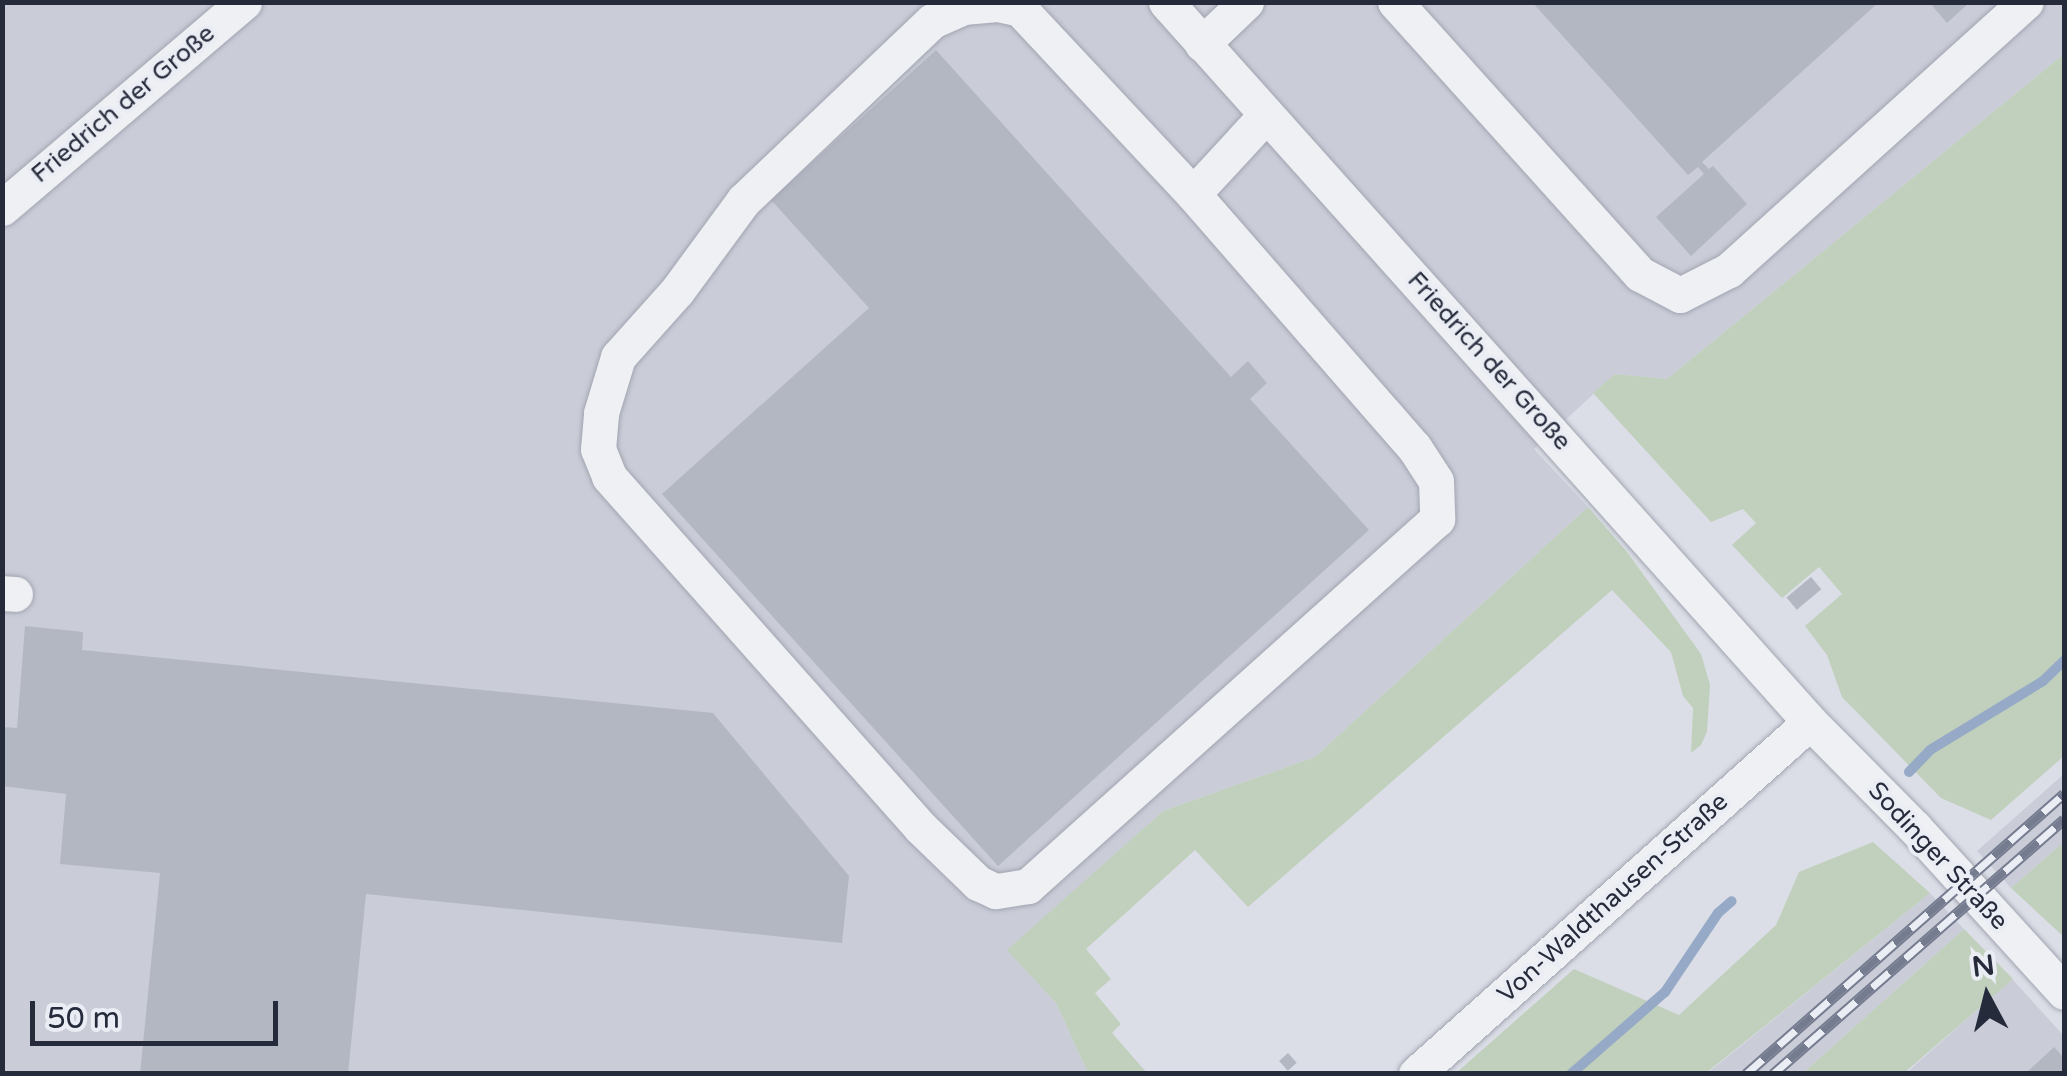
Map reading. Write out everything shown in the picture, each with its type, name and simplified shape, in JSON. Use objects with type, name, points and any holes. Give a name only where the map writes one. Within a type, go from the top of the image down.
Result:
[{"type":"street","name":"Friedrich der Große","points":[[2,208],[244,2]]},
{"type":"street","name":"Friedrich der Große","points":[[1166,2],[1810,722]]},
{"type":"street","points":[[1202,44],[1246,2]]},
{"type":"street","points":[[1395,2],[1640,274],[1680,294],[1729,270],[2026,2]]},
{"type":"street","points":[[996,4],[1020,8],[1193,194],[1414,446],[1436,481],[1437,519],[1028,886],[995,891],[978,883],[921,828],[609,476],[598,449],[601,413],[618,357],[676,291],[743,202],[932,21],[963,7],[996,4]]},
{"type":"street","points":[[1193,194],[1266,116]]},
{"type":"street","name":"Sodinger Straße","points":[[1810,722],[1914,827],[2064,992]]},
{"type":"street","name":"Von-Waldthausen-Straße","points":[[1416,1074],[1810,722]]},
{"type":"shaded area","points":[[2064,2],[2064,54],[1667,379],[1615,374],[1534,449],[1588,507],[1315,757],[1163,811],[1008,950],[1056,1003],[1088,1073],[3,1074],[2,3]]},
{"type":"shaded area","points":[[2064,774],[2064,842],[2011,888],[1977,851]]},
{"type":"shaded area","points":[[1930,893],[1964,929],[1803,1073],[1706,1074]]},
{"type":"shaded area","points":[[2012,979],[2064,1036],[2064,1073],[1905,1074]]},
{"type":"green space","points":[[2064,54],[2064,756],[1991,820],[1941,798],[1842,697],[1827,655],[1805,626],[1842,594],[1819,567],[1782,598],[1732,545],[1756,523],[1743,509],[1711,522],[1593,393],[1615,374],[1667,379]]},
{"type":"green space","points":[[1588,507],[1627,552],[1701,654],[1710,685],[1707,732],[1701,745],[1691,753],[1693,708],[1683,696],[1671,652],[1612,590],[1248,907],[1195,850],[1086,949],[1111,979],[1095,993],[1121,1024],[1112,1033],[1147,1073],[1088,1073],[1056,1003],[1007,950],[1163,811],[1315,757]]},
{"type":"green space","points":[[1873,842],[1930,893],[1706,1073],[1456,1073],[1574,969],[1679,1015],[1776,925],[1799,872]]},
{"type":"green space","points":[[2064,842],[2064,937],[2011,888]]},
{"type":"green space","points":[[1964,929],[2013,979],[1904,1073],[1803,1073]]},
{"type":"building","points":[[1532,2],[1879,2],[1702,162],[1709,169],[1713,166],[1747,204],[1691,256],[1656,217],[1704,174],[1698,167],[1688,175]]},
{"type":"building","points":[[1929,2],[1970,2],[1947,23]]},
{"type":"building","points":[[936,50],[1231,377],[1248,361],[1267,383],[1250,399],[1369,530],[998,866],[662,494],[869,308],[771,200]]},
{"type":"building","points":[[1811,577],[1821,589],[1797,610],[1786,598]]},
{"type":"building","points":[[25,626],[83,632],[82,650],[713,713],[849,876],[842,943],[366,894],[348,1074],[140,1074],[160,873],[60,864],[66,794],[2,786],[2,727],[17,728]]},
{"type":"building","points":[[2054,1047],[2064,1058],[2064,1074],[2025,1074]]},
{"type":"building","points":[[1288,1053],[1297,1063],[1288,1071],[1279,1061]]},
{"type":"waterway","points":[[1909,772],[1930,750],[2043,681],[2064,661]]},
{"type":"waterway","points":[[1571,1074],[1665,992],[1718,913],[1732,901]]},
{"type":"railway","points":[[1746,1074],[2064,794]]},
{"type":"railway","points":[[1773,1074],[2064,819]]}]
